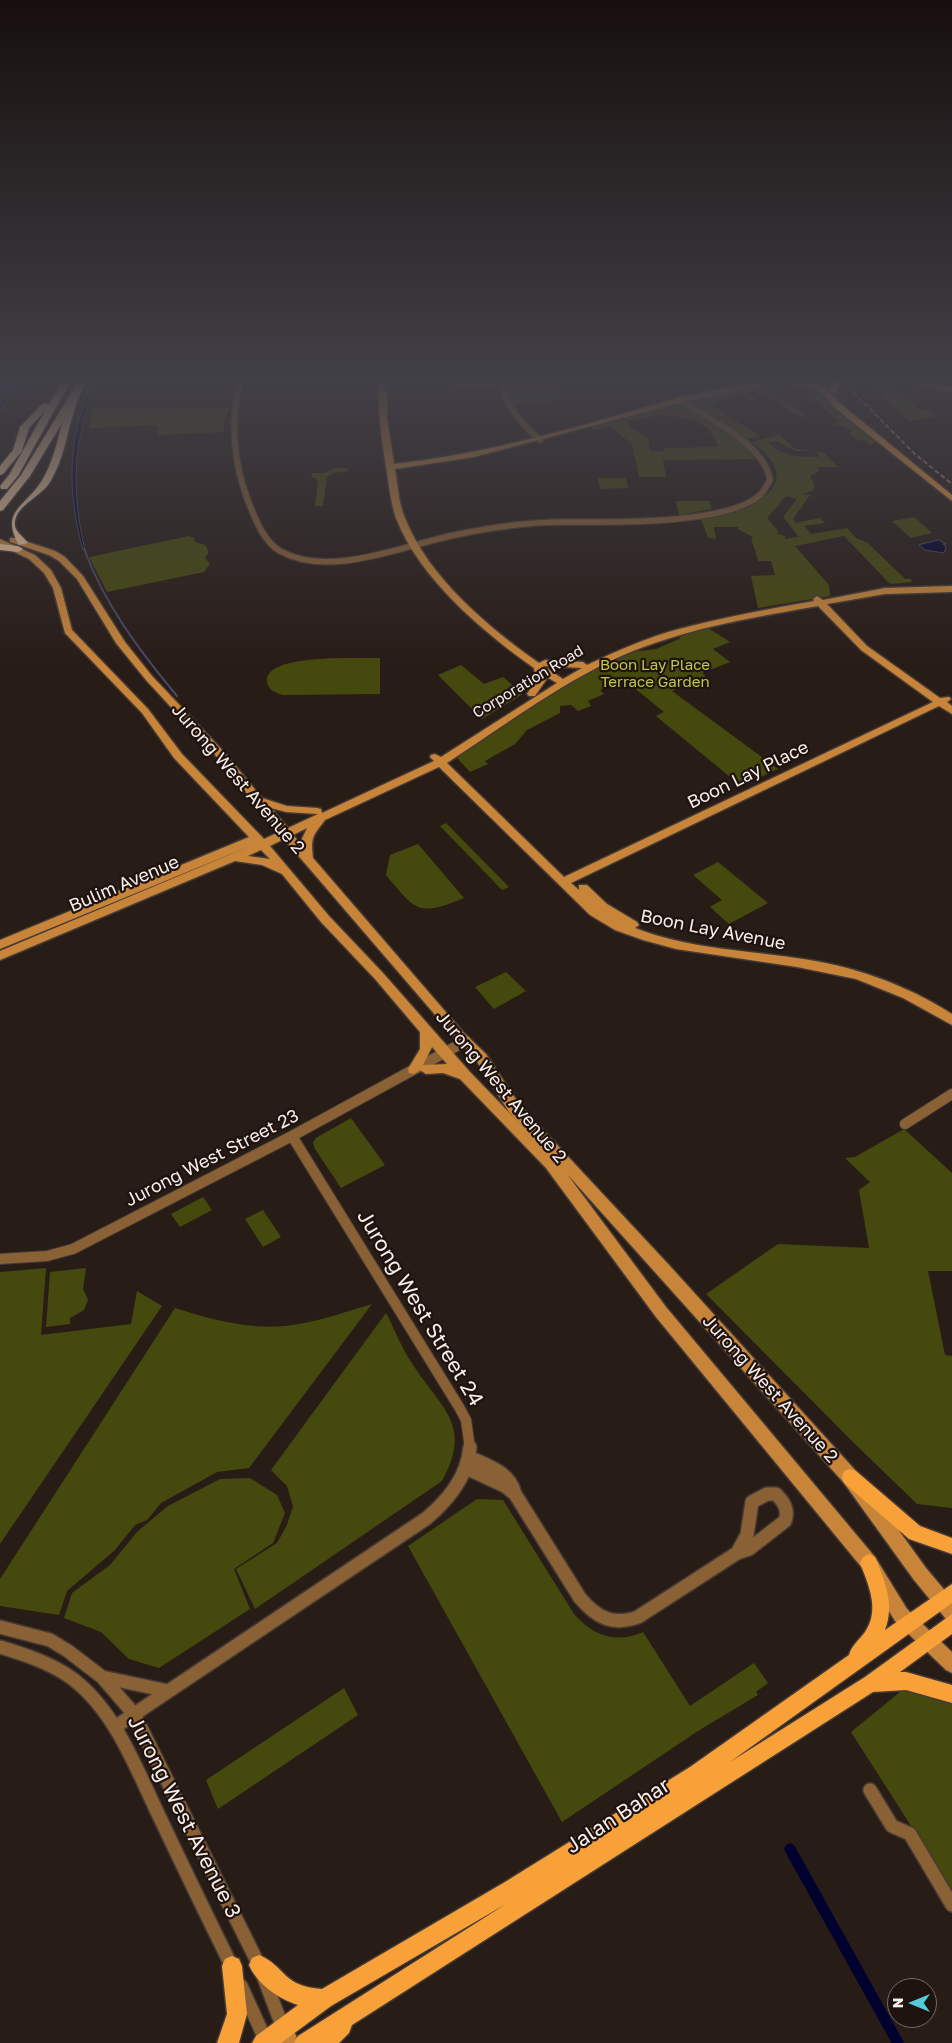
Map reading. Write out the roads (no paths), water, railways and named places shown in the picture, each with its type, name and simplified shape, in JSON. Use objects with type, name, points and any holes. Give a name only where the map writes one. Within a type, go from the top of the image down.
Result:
[{"type":"highway","points":[[0,508],[12,477]]},
{"type":"highway","points":[[4,496],[24,477]]},
{"type":"highway","points":[[0,547],[20,546],[11,531],[9,523],[11,517],[16,509],[46,482],[47,477]]},
{"type":"main road","points":[[394,477],[398,509],[402,523],[440,578],[473,615],[563,680]]},
{"type":"main road","points":[[925,477],[952,499]]},
{"type":"main road","points":[[936,477],[952,490]]},
{"type":"main road","name":"Jurong West Avenue 2","points":[[0,537],[20,546],[51,577],[57,588],[68,630],[103,669],[145,711],[178,756],[288,874],[325,919],[380,976],[465,1076],[551,1164],[661,1312],[869,1563],[909,1624],[952,1664]]},
{"type":"main road","name":"Jurong West Avenue 2","points":[[0,542],[52,553],[69,566],[80,578],[134,660],[220,754],[282,830],[481,1056],[514,1108],[664,1270],[850,1477],[949,1602]]},
{"type":"main road","name":"Corporation Road","points":[[320,812],[420,772],[583,666],[639,640],[718,616],[888,589],[952,585]]},
{"type":"main road","name":"Corporation Road","points":[[888,589],[952,589]]},
{"type":"main road","points":[[823,600],[860,638],[941,700],[952,711]]},
{"type":"main road","name":"Corporation Road","points":[[258,841],[441,758],[532,694],[601,662],[681,631],[823,600]]},
{"type":"main road","points":[[541,664],[583,666]]},
{"type":"main road","points":[[532,694],[542,680],[541,664]]},
{"type":"main road","name":"Boon Lay Place","points":[[565,877],[910,712],[941,700]]},
{"type":"main road","name":"Boon Lay Avenue","points":[[441,758],[456,778],[565,877],[619,918],[651,931],[826,960],[860,968],[923,994],[952,1010]]},
{"type":"main road","name":"Boon Lay Avenue","points":[[441,758],[565,877],[594,912],[610,923],[630,932],[677,944],[845,972],[904,992],[930,1005],[952,1020]]},
{"type":"main road","points":[[420,772],[448,774],[456,778]]},
{"type":"main road","points":[[257,800],[286,810],[320,812],[306,839],[305,852],[310,862]]},
{"type":"main road","points":[[242,823],[240,837],[228,855],[264,861],[288,874]]},
{"type":"main road","name":"Bulim Avenue","points":[[0,956],[258,841]]},
{"type":"main road","name":"Bulim Avenue","points":[[0,946],[228,855]]},
{"type":"main road","points":[[426,1032],[426,1050],[420,1069],[443,1068],[465,1076]]},
{"type":"main road","points":[[850,1477],[915,1533],[952,1546]]},
{"type":"main road","points":[[838,1676],[874,1638],[881,1618],[882,1601],[869,1563]]},
{"type":"main road","name":"Jalan Bahar","points":[[265,2042],[286,2036],[324,1999],[486,1905],[690,1778],[838,1676],[909,1624],[949,1602]]},
{"type":"main road","name":"Jalan Bahar","points":[[305,2043],[503,1919],[871,1683],[952,1623]]},
{"type":"main road","points":[[871,1683],[906,1681],[952,1694]]},
{"type":"main road","points":[[486,1905],[497,1909],[503,1919]]},
{"type":"main road","points":[[228,2043],[237,2014],[232,1966]]},
{"type":"main road","points":[[259,1966],[276,1983],[295,1996],[324,1999]]},
{"type":"main road","points":[[324,2043],[362,2007]]},
{"type":"street","points":[[241,477],[249,502],[270,542],[288,555],[324,561],[354,558],[488,530],[545,523],[649,522],[684,518],[738,507],[760,495],[767,487],[771,477]]},
{"type":"street","points":[[419,545],[522,528],[560,525],[650,524],[699,519],[740,510],[765,496],[775,481],[775,477]]},
{"type":"street","name":"Jurong West Street 23","points":[[0,1259],[54,1254],[73,1249],[468,1043]]},
{"type":"street","points":[[905,1124],[952,1094]]},
{"type":"street","name":"Jurong West Street 24","points":[[115,1728],[431,1514],[453,1493],[468,1462],[468,1428],[452,1394],[292,1136]]},
{"type":"street","name":"Jurong West Street 23","points":[[0,1253],[46,1250],[84,1242]]},
{"type":"street","points":[[468,1462],[515,1494],[589,1610],[609,1622],[628,1621],[638,1617],[737,1553],[749,1549],[785,1521],[788,1516],[778,1496],[771,1493],[752,1502],[747,1535],[737,1553]]},
{"type":"street","name":"Jurong West Avenue 3","points":[[0,1627],[50,1640],[102,1677],[134,1714],[259,1966],[286,2036]]},
{"type":"street","name":"Jurong West Avenue 3","points":[[0,1647],[32,1656],[59,1668],[87,1690],[115,1728],[232,1966],[265,2042]]},
{"type":"street","points":[[102,1677],[168,1691]]},
{"type":"street","points":[[870,1790],[892,1826],[910,1834],[952,1905]]},
{"type":"water","points":[[72,477],[76,477],[77,507],[85,550],[83,550],[78,529]]},
{"type":"water","points":[[939,540],[946,544],[943,544],[946,547],[944,553],[925,550],[919,545]]},
{"type":"waterway","points":[[84,549],[92,570],[124,626],[149,662],[177,696]]},
{"type":"waterway","points":[[790,1849],[898,2043]]},
{"type":"railway","points":[[944,477],[952,484]]},
{"type":"park label","name":"Boon Lay Place Terrace Garden","points":[[655,674]]}]
